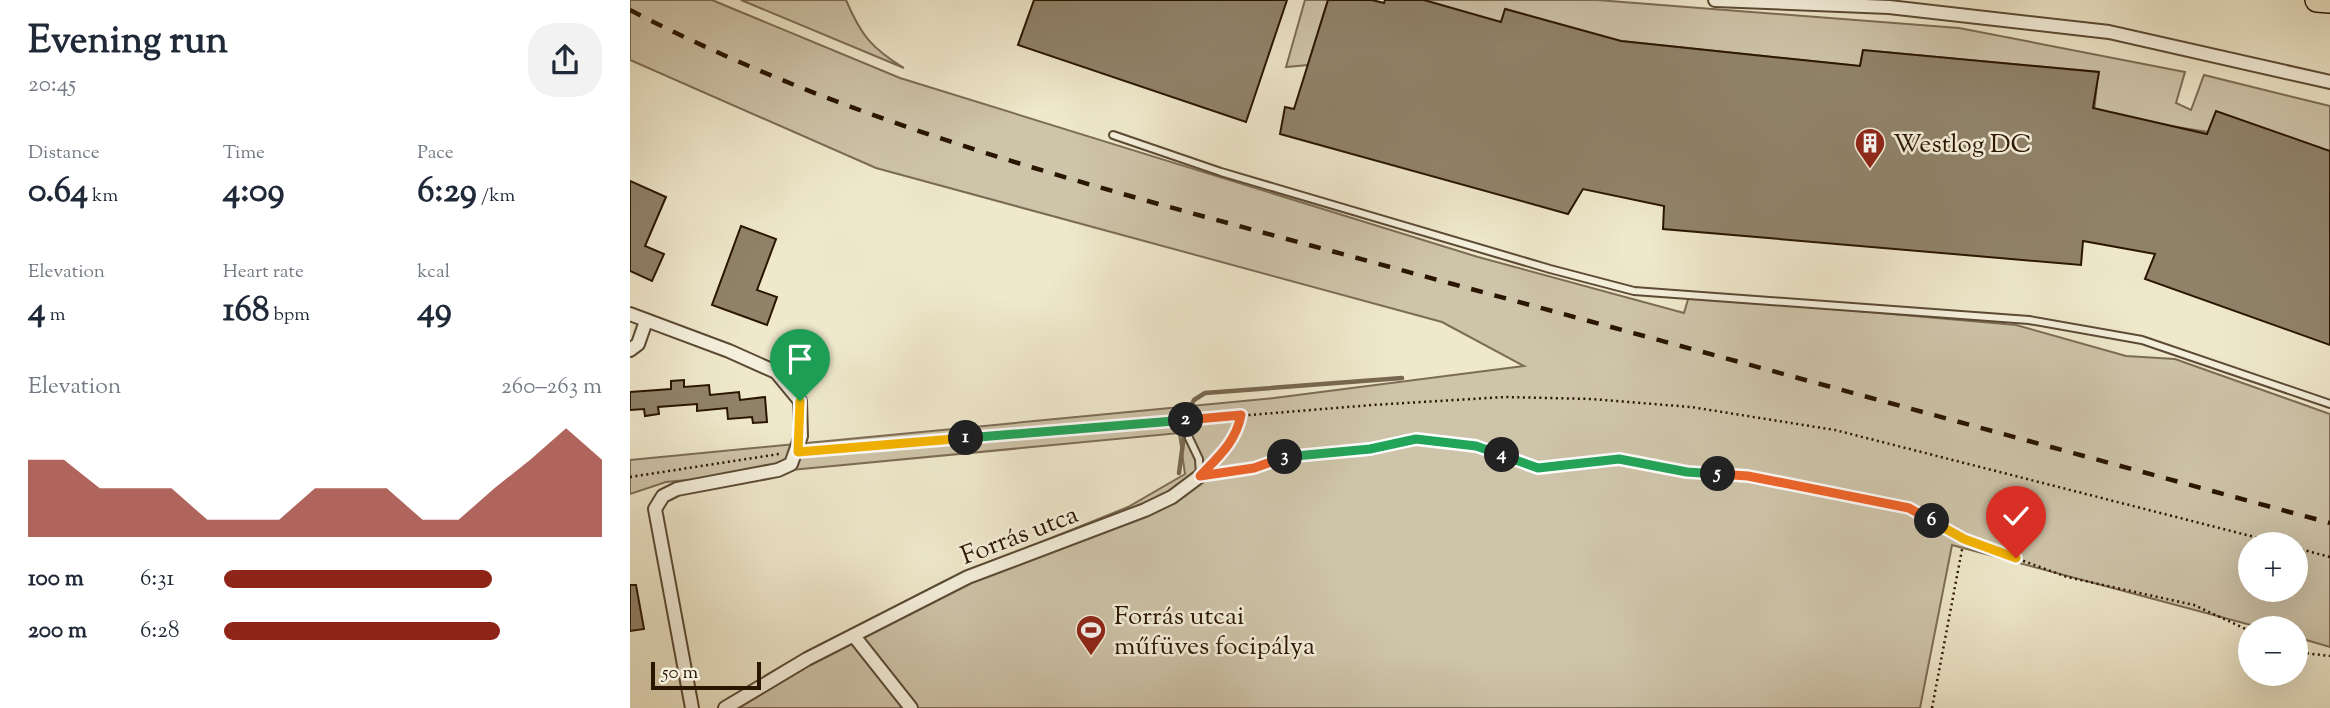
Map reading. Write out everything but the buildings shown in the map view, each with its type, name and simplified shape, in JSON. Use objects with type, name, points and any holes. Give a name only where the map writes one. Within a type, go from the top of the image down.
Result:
[{"type":"highway","points":[[2317,0],[2330,1]]},
{"type":"street","points":[[1715,0],[1889,7],[2109,32],[2330,82]]},
{"type":"street","points":[[630,314],[729,351],[776,372],[800,401],[798,452],[791,464],[778,470],[677,489],[663,496],[655,509],[692,708]]},
{"type":"street","points":[[630,350],[638,344],[646,321]]},
{"type":"street","name":"Forrás utca","points":[[725,708],[807,659],[968,577],[1145,510],[1172,497],[1200,476]]},
{"type":"street","points":[[854,636],[911,708]]},
{"type":"lane","points":[[1114,135],[1234,176],[1549,269],[1634,291],[2029,320],[2075,327],[2142,340],[2330,404]]},
{"type":"lane","points":[[1189,438],[1199,459],[1200,476]]},
{"type":"path","points":[[630,477],[737,458],[1241,415],[1505,397],[1591,398],[1691,407],[1835,430],[2238,533]]},
{"type":"path","points":[[1200,476],[1229,446],[1238,430],[1241,415]]},
{"type":"path","points":[[1200,476],[1254,468],[1292,454],[1370,449],[1416,439],[1476,446],[1538,468],[1619,459],[1687,472],[1748,476],[1909,508],[1964,539],[2067,578],[2194,605],[2238,625]]},
{"type":"path","points":[[1932,708],[1964,539]]},
{"type":"path","points":[[2308,551],[2330,557]]},
{"type":"path","points":[[2308,653],[2330,656]]},
{"type":"shaded area","points":[[630,0],[712,0],[900,78],[1478,257],[1684,313],[1689,296],[2016,325],[2126,356],[2175,359],[2330,414],[2330,647],[2308,641],[2308,616],[2238,616],[2238,622],[1952,545],[1920,708],[725,708],[850,630],[943,582],[1128,507],[1185,474],[1179,433],[666,482],[630,494],[630,460],[1274,398],[1524,366],[1442,322],[876,168],[630,60]]},
{"type":"shaded area","points":[[741,0],[846,0],[868,40],[904,68]]},
{"type":"shaded area","points":[[1305,0],[1328,0],[1308,65],[1286,67]]},
{"type":"shaded area","points":[[1403,0],[1597,0],[1959,28],[2185,72],[2176,103],[2191,110],[2204,75],[2330,106],[2330,151],[2094,114],[2098,72],[1863,50],[1860,66],[1621,41],[1506,9],[1501,22]]},
{"type":"waterway","points":[[1189,410],[1194,400],[1205,393],[1402,378]]},
{"type":"waterway","points":[[1179,473],[1185,428]]},
{"type":"railway","points":[[630,10],[721,54],[813,92],[907,127],[1099,187],[2330,523]]},
{"type":"place","name":"Westlog DC","points":[[1870,170]]},
{"type":"place","name":"Forrás utcai műfüves focipálya","points":[[1091,657]]},
{"type":"route","points":[[800,401],[801,436],[798,452],[1077,431],[1241,415],[1238,430],[1229,446],[1200,476],[1254,468],[1292,454],[1370,449],[1416,439],[1476,446],[1538,468],[1619,459],[1687,472],[1748,476],[1909,508],[1964,539],[2016,558]]}]
